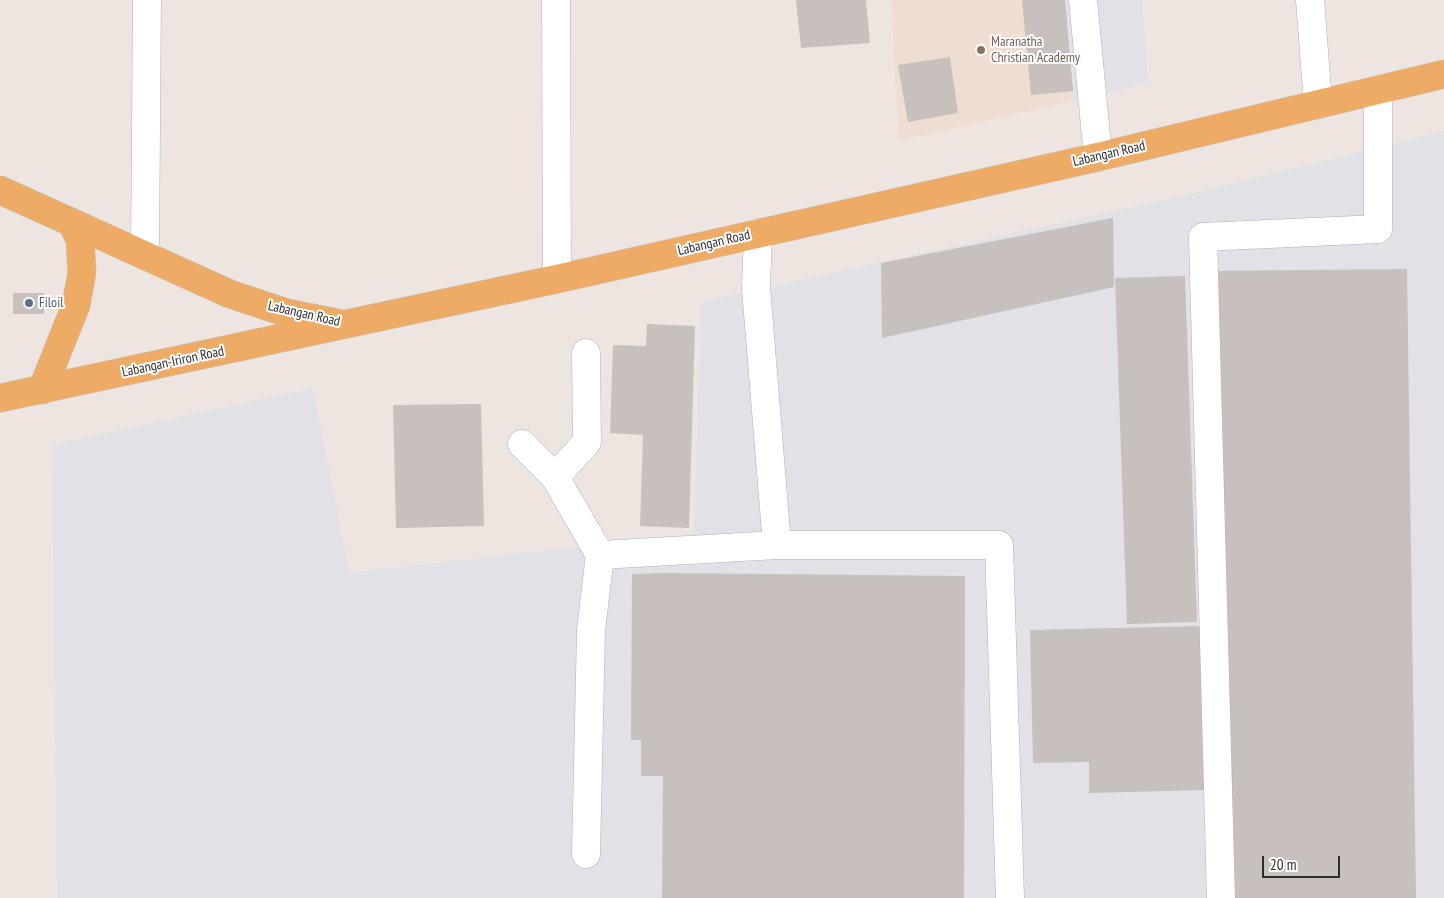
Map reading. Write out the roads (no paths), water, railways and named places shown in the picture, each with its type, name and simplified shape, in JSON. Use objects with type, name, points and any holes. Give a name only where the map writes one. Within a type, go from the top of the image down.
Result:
[{"type":"main road","name":"Labangan Road","points":[[0,190],[73,225],[145,255],[230,294],[287,313],[345,325],[1098,158],[1318,103],[1444,74]]},
{"type":"main road","points":[[42,390],[76,305],[82,272],[80,240],[73,225]]},
{"type":"main road","name":"Labangan-Iriron Road","points":[[0,398],[345,325]]},
{"type":"street","points":[[145,255],[147,0]]},
{"type":"street","points":[[556,0],[557,279]]},
{"type":"street","points":[[1083,0],[1098,158]]},
{"type":"street","points":[[1310,0],[1318,103]]},
{"type":"street","points":[[1221,898],[1203,237],[1378,229],[1378,90]]},
{"type":"street","points":[[758,233],[756,288],[777,545]]},
{"type":"street","points":[[555,477],[587,442],[586,353]]},
{"type":"street","points":[[522,444],[555,477],[600,555],[591,630],[586,854]]},
{"type":"street","points":[[600,555],[777,545],[999,545],[1010,898]]},
{"type":"place","name":"Maranatha Christian Academy","points":[[981,50]]},
{"type":"place","name":"Filoil","points":[[29,303]]}]
